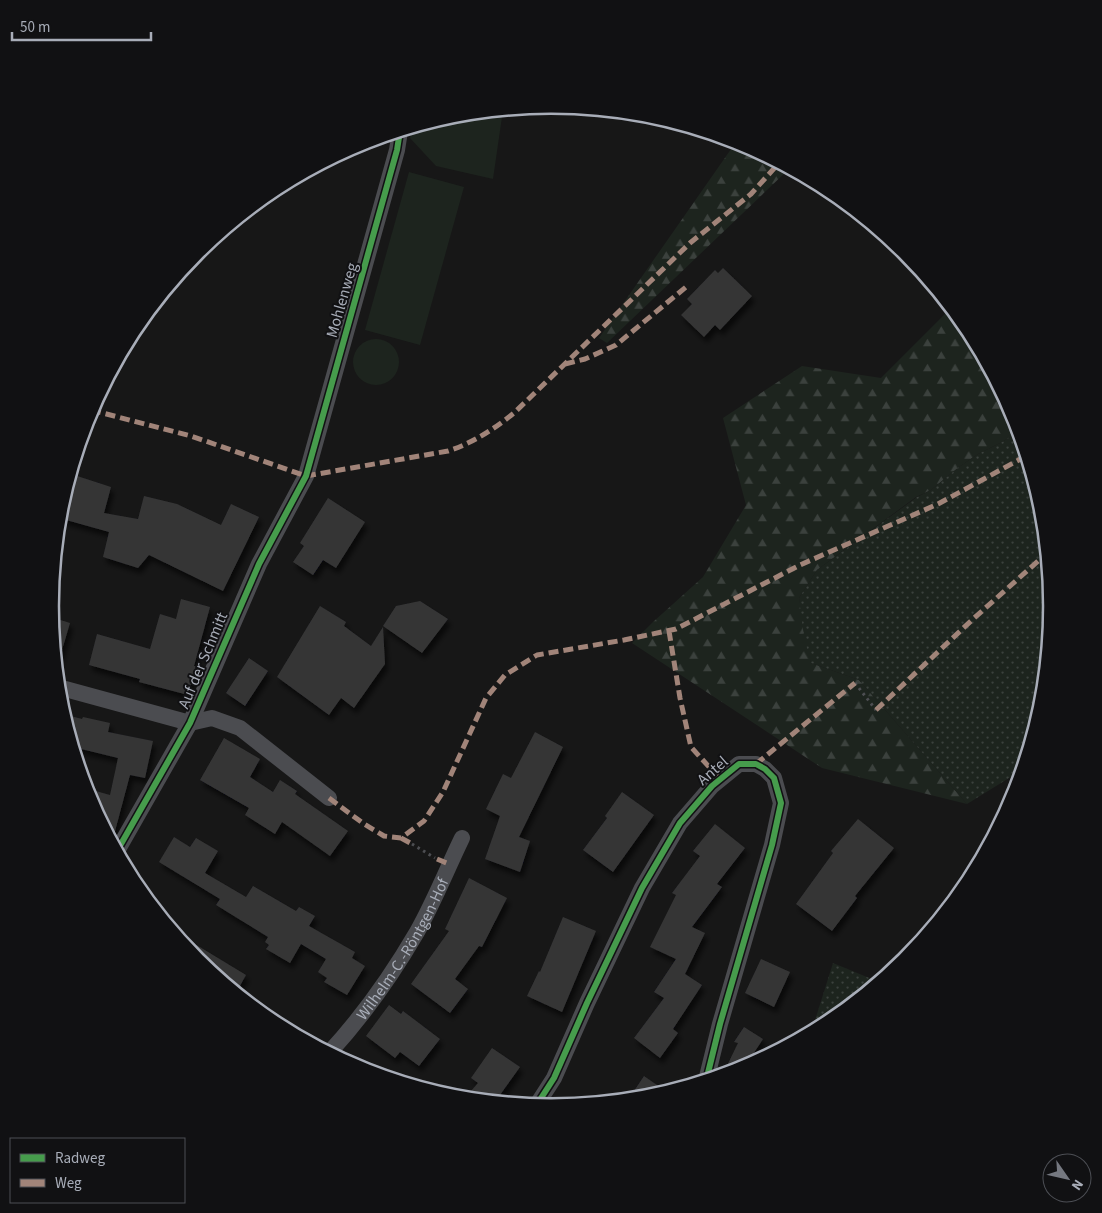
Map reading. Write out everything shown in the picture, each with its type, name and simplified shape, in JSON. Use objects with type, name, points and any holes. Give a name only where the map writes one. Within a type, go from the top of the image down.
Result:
[{"type":"street","name":"Mohlenweg","points":[[306,476],[399,138]]},
{"type":"street","name":"Auf der Schmitt","points":[[121,845],[190,722],[259,564],[306,476]]},
{"type":"street","points":[[66,688],[190,722]]},
{"type":"street","name":"Auf der Schmitt","points":[[190,722],[212,718],[240,728],[329,798]]},
{"type":"street","name":"Antel","points":[[541,1099],[554,1078],[587,1003],[642,888],[680,823],[712,786],[739,764],[756,764],[765,768],[774,778],[781,803],[772,846],[720,1024],[708,1073]]},
{"type":"street","name":"Wilhelm-C.-Röntgen-Hof","points":[[334,1048],[384,985],[413,938],[462,838]]},
{"type":"path","points":[[855,683],[876,710]]},
{"type":"path","points":[[412,844],[437,859]]},
{"type":"green space","points":[[502,117],[493,179],[436,166],[410,138],[411,135],[424,131]]},
{"type":"green space","points":[[731,149],[784,173],[607,343],[599,338]]},
{"type":"green space","points":[[409,172],[464,187],[420,345],[365,330]]},
{"type":"green space","points":[[946,313],[977,360],[1006,418],[1012,435],[959,467],[931,490],[916,497],[817,570],[799,598],[811,663],[859,680],[967,804],[822,768],[632,643],[703,577],[746,505],[723,418],[802,366],[881,378]]},
{"type":"green space","points":[[371,339],[381,339],[395,349],[399,362],[395,375],[389,381],[381,385],[371,385],[357,375],[353,367],[353,357],[363,343]]},
{"type":"green space","points":[[1012,435],[1034,510],[1042,574],[1043,606],[1039,671],[1034,703],[1013,775],[967,804],[859,680],[811,663],[804,637],[799,598],[817,570],[917,497],[931,490],[959,467],[978,454]]},
{"type":"green space","points":[[833,963],[873,979],[851,997],[814,1022]]},
{"type":"building","points":[[723,268],[752,296],[720,330],[715,325],[704,337],[681,315],[692,304],[687,299],[715,270],[718,273]]},
{"type":"building","points":[[77,476],[111,487],[104,513],[138,519],[144,496],[177,504],[221,525],[231,504],[259,517],[223,591],[149,555],[138,568],[103,557],[109,532],[66,520]]},
{"type":"building","points":[[328,498],[365,522],[336,568],[323,560],[313,575],[293,562],[304,546],[300,543]]},
{"type":"building","points":[[181,599],[210,607],[188,695],[139,682],[140,679],[89,665],[97,634],[150,649],[160,614],[176,619]]},
{"type":"building","points":[[420,601],[448,619],[422,653],[383,626],[396,606]]},
{"type":"building","points":[[320,606],[346,622],[344,626],[371,646],[383,627],[385,664],[354,708],[341,698],[329,715],[277,677]]},
{"type":"building","points":[[59,620],[70,623],[61,653]]},
{"type":"building","points":[[249,658],[268,671],[245,706],[226,693]]},
{"type":"building","points":[[71,716],[110,723],[108,732],[153,741],[145,778],[130,775],[115,833],[94,791],[110,795],[118,758],[80,749]]},
{"type":"building","points":[[535,732],[563,747],[519,837],[530,841],[520,872],[485,859],[500,816],[486,809],[503,774],[511,778]]},
{"type":"building","points":[[224,738],[260,759],[250,777],[273,792],[280,780],[297,791],[295,794],[348,831],[330,856],[282,822],[275,834],[245,815],[249,808],[200,780]]},
{"type":"building","points":[[622,792],[654,815],[613,872],[583,850],[607,818],[605,816]]},
{"type":"building","points":[[858,819],[894,848],[855,896],[857,898],[832,931],[796,904],[833,853],[831,851]]},
{"type":"building","points":[[715,824],[745,848],[717,884],[722,887],[692,927],[705,933],[685,974],[702,985],[673,1029],[678,1033],[660,1058],[634,1038],[664,998],[654,992],[676,959],[650,947],[676,895],[672,893],[700,856],[693,851]]},
{"type":"building","points":[[174,837],[190,847],[196,838],[218,851],[205,873],[246,897],[253,886],[296,911],[299,907],[315,916],[309,926],[355,952],[352,958],[365,966],[347,995],[324,982],[327,978],[318,972],[326,959],[301,944],[290,963],[266,949],[269,945],[265,942],[268,937],[216,905],[220,899],[159,862]]},
{"type":"building","points":[[469,878],[507,898],[482,947],[479,946],[455,979],[468,989],[450,1013],[411,984],[449,931],[445,929]]},
{"type":"building","points":[[563,917],[596,931],[562,1012],[527,996],[540,972]]},
{"type":"building","points":[[190,941],[246,975],[239,987]]},
{"type":"building","points":[[761,959],[790,972],[774,1007],[745,993]]},
{"type":"building","points":[[389,1005],[401,1014],[403,1011],[440,1039],[419,1066],[400,1052],[395,1058],[366,1036]]},
{"type":"building","points":[[744,1027],[763,1039],[752,1055],[727,1066],[738,1043],[734,1042]]},
{"type":"building","points":[[492,1048],[520,1067],[499,1096],[470,1092],[478,1083],[471,1078]]},
{"type":"building","points":[[644,1076],[659,1086],[647,1089],[634,1092]]},
{"type":"marked path","points":[[99,412],[191,436],[306,476],[457,448],[483,435],[514,413],[690,243],[751,194],[775,168]]},
{"type":"marked path","points":[[565,364],[585,359],[616,345],[686,287]]},
{"type":"marked path","points":[[329,798],[384,836],[401,838],[424,821],[443,792],[486,698],[505,675],[537,655],[676,629],[800,565],[938,504],[1020,459]]},
{"type":"marked path","points":[[876,710],[1041,559]]},
{"type":"marked path","points":[[669,631],[680,698],[691,747],[720,779]]},
{"type":"marked path","points":[[756,764],[855,683]]},
{"type":"marked path","points":[[401,838],[412,844]]},
{"type":"marked path","points":[[437,859],[449,864]]},
{"type":"cycle path","points":[[121,845],[190,723],[259,564],[306,476],[399,138]]},
{"type":"cycle path","points":[[541,1099],[554,1078],[587,1003],[642,888],[680,823],[712,786],[739,764],[756,764],[765,769],[774,778],[781,803],[772,845],[720,1024],[708,1073]]}]
